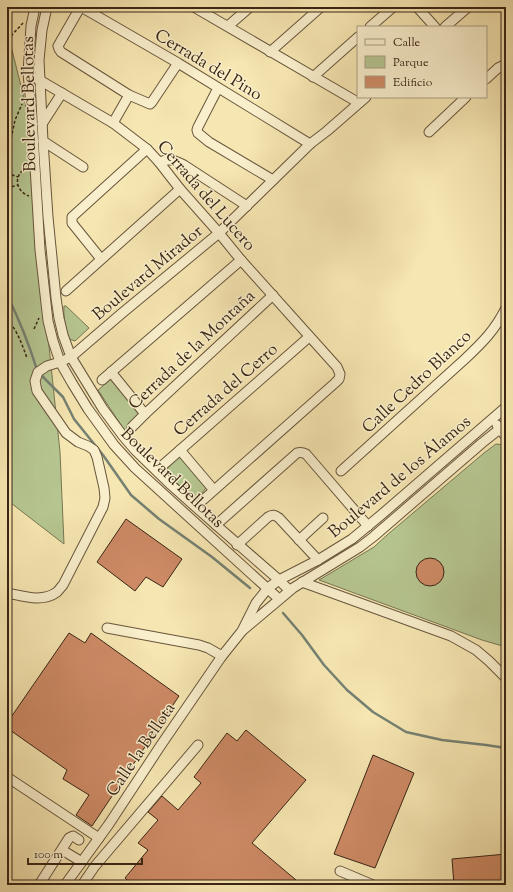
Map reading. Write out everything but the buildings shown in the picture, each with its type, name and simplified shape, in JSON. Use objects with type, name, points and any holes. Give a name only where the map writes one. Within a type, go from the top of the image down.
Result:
[{"type":"street","name":"Boulevard Bellotas","points":[[34,7],[28,73],[36,196],[48,321],[60,362],[88,409],[114,445],[130,463],[279,599]]},
{"type":"street","name":"Boulevard Bellotas","points":[[47,7],[40,42],[39,60],[48,217],[56,298],[63,335],[71,357],[103,409],[135,450],[160,468],[196,507],[289,590]]},
{"type":"street","points":[[194,7],[313,76],[357,98]]},
{"type":"street","points":[[228,26],[250,7]]},
{"type":"street","points":[[270,52],[321,7]]},
{"type":"street","points":[[371,26],[393,7]]},
{"type":"street","points":[[417,7],[434,26]]},
{"type":"street","points":[[446,26],[468,7]]},
{"type":"street","name":"Cerrada del Pino","points":[[178,63],[149,104],[129,95],[59,50],[58,46],[79,9],[83,8],[178,63],[310,144]]},
{"type":"street","points":[[313,76],[357,39]]},
{"type":"street","points":[[487,78],[498,68],[506,64]]},
{"type":"street","name":"Cerrada del Lucero","points":[[28,73],[113,123],[147,149],[241,260],[337,367],[340,374],[339,379],[335,384],[213,490]]},
{"type":"street","points":[[218,88],[198,127],[198,133],[208,142],[273,180]]},
{"type":"street","points":[[42,124],[62,93]]},
{"type":"street","points":[[113,123],[129,95]]},
{"type":"street","points":[[429,132],[465,98]]},
{"type":"street","name":"Boulevard Mirador","points":[[7,593],[35,598],[46,598],[57,592],[63,585],[103,507],[105,498],[97,457],[94,450],[78,442],[66,433],[37,391],[35,381],[38,372],[47,366],[71,357],[219,233],[310,144],[362,100]]},
{"type":"street","points":[[43,141],[83,167]]},
{"type":"street","points":[[101,259],[72,223],[72,217],[147,149]]},
{"type":"street","points":[[159,162],[169,159],[175,160],[247,206]]},
{"type":"street","points":[[66,291],[180,189]]},
{"type":"street","points":[[38,218],[48,217]]},
{"type":"street","name":"Cerrada de la Montaña","points":[[102,380],[241,260]]},
{"type":"street","name":"Cerrada de la Montaña","points":[[132,427],[273,295]]},
{"type":"street","points":[[47,305],[56,298]]},
{"type":"street","name":"Calle Cedro Blanco","points":[[341,471],[460,365],[493,331],[506,308]]},
{"type":"street","name":"Cerrada del Cerro","points":[[149,480],[180,450],[309,337]]},
{"type":"street","points":[[111,372],[145,414]]},
{"type":"street","name":"Boulevard de los Álamos","points":[[268,588],[279,580],[318,560],[352,539],[492,419],[505,410]]},
{"type":"street","points":[[492,419],[504,430]]},
{"type":"street","name":"Boulevard de los Álamos","points":[[279,599],[289,590],[360,547],[471,453],[504,430]]},
{"type":"street","points":[[114,445],[123,436]]},
{"type":"street","points":[[180,450],[213,490],[203,500]]},
{"type":"street","points":[[216,525],[297,453],[303,452],[368,526]]},
{"type":"street","points":[[188,515],[196,507]]},
{"type":"street","points":[[237,544],[268,517],[275,515],[280,518],[318,560]]},
{"type":"street","points":[[299,540],[323,518]]},
{"type":"street","points":[[302,582],[451,636],[476,650],[506,678]]},
{"type":"street","name":"Calle la Bellota","points":[[65,885],[99,838],[222,656],[242,631],[256,603],[268,588]]},
{"type":"street","name":"Calle la Bellota","points":[[242,631],[279,599]]},
{"type":"street","points":[[106,628],[199,645],[222,656]]},
{"type":"street","points":[[82,885],[94,866],[198,745]]},
{"type":"street","points":[[7,777],[99,838]]},
{"type":"street","points":[[39,885],[70,838],[73,836],[79,840]]},
{"type":"street","points":[[62,850],[82,862]]},
{"type":"street","points":[[340,871],[373,885]]},
{"type":"path","points":[[11,36],[24,21],[33,18]]},
{"type":"path","points":[[7,158],[15,120],[20,106],[30,96]]},
{"type":"path","points":[[35,167],[29,167],[20,172],[18,177],[18,185],[20,190],[25,194],[36,196]]},
{"type":"path","points":[[7,173],[18,177]]},
{"type":"path","points":[[7,188],[18,185]]},
{"type":"path","points":[[7,319],[20,340],[27,358]]},
{"type":"green space","points":[[7,30],[29,118],[39,250],[60,452],[64,544],[7,500]]},
{"type":"green space","points":[[64,306],[66,306],[89,328],[75,341],[69,339],[65,322]]},
{"type":"green space","points":[[111,379],[143,416],[125,431],[98,390]]},
{"type":"green space","points":[[496,444],[505,445],[506,447],[506,647],[482,640],[319,580],[374,547]]},
{"type":"green space","points":[[179,456],[207,487],[195,501],[165,471]]},
{"type":"waterway","points":[[7,33],[10,23],[10,7]]},
{"type":"waterway","points":[[7,295],[24,332],[37,370]]},
{"type":"waterway","points":[[40,374],[63,397],[74,419],[103,455],[131,495],[159,519],[212,557],[250,588]]},
{"type":"waterway","points":[[283,613],[302,635],[324,665],[347,690],[373,712],[406,732],[442,740],[506,748]]}]
